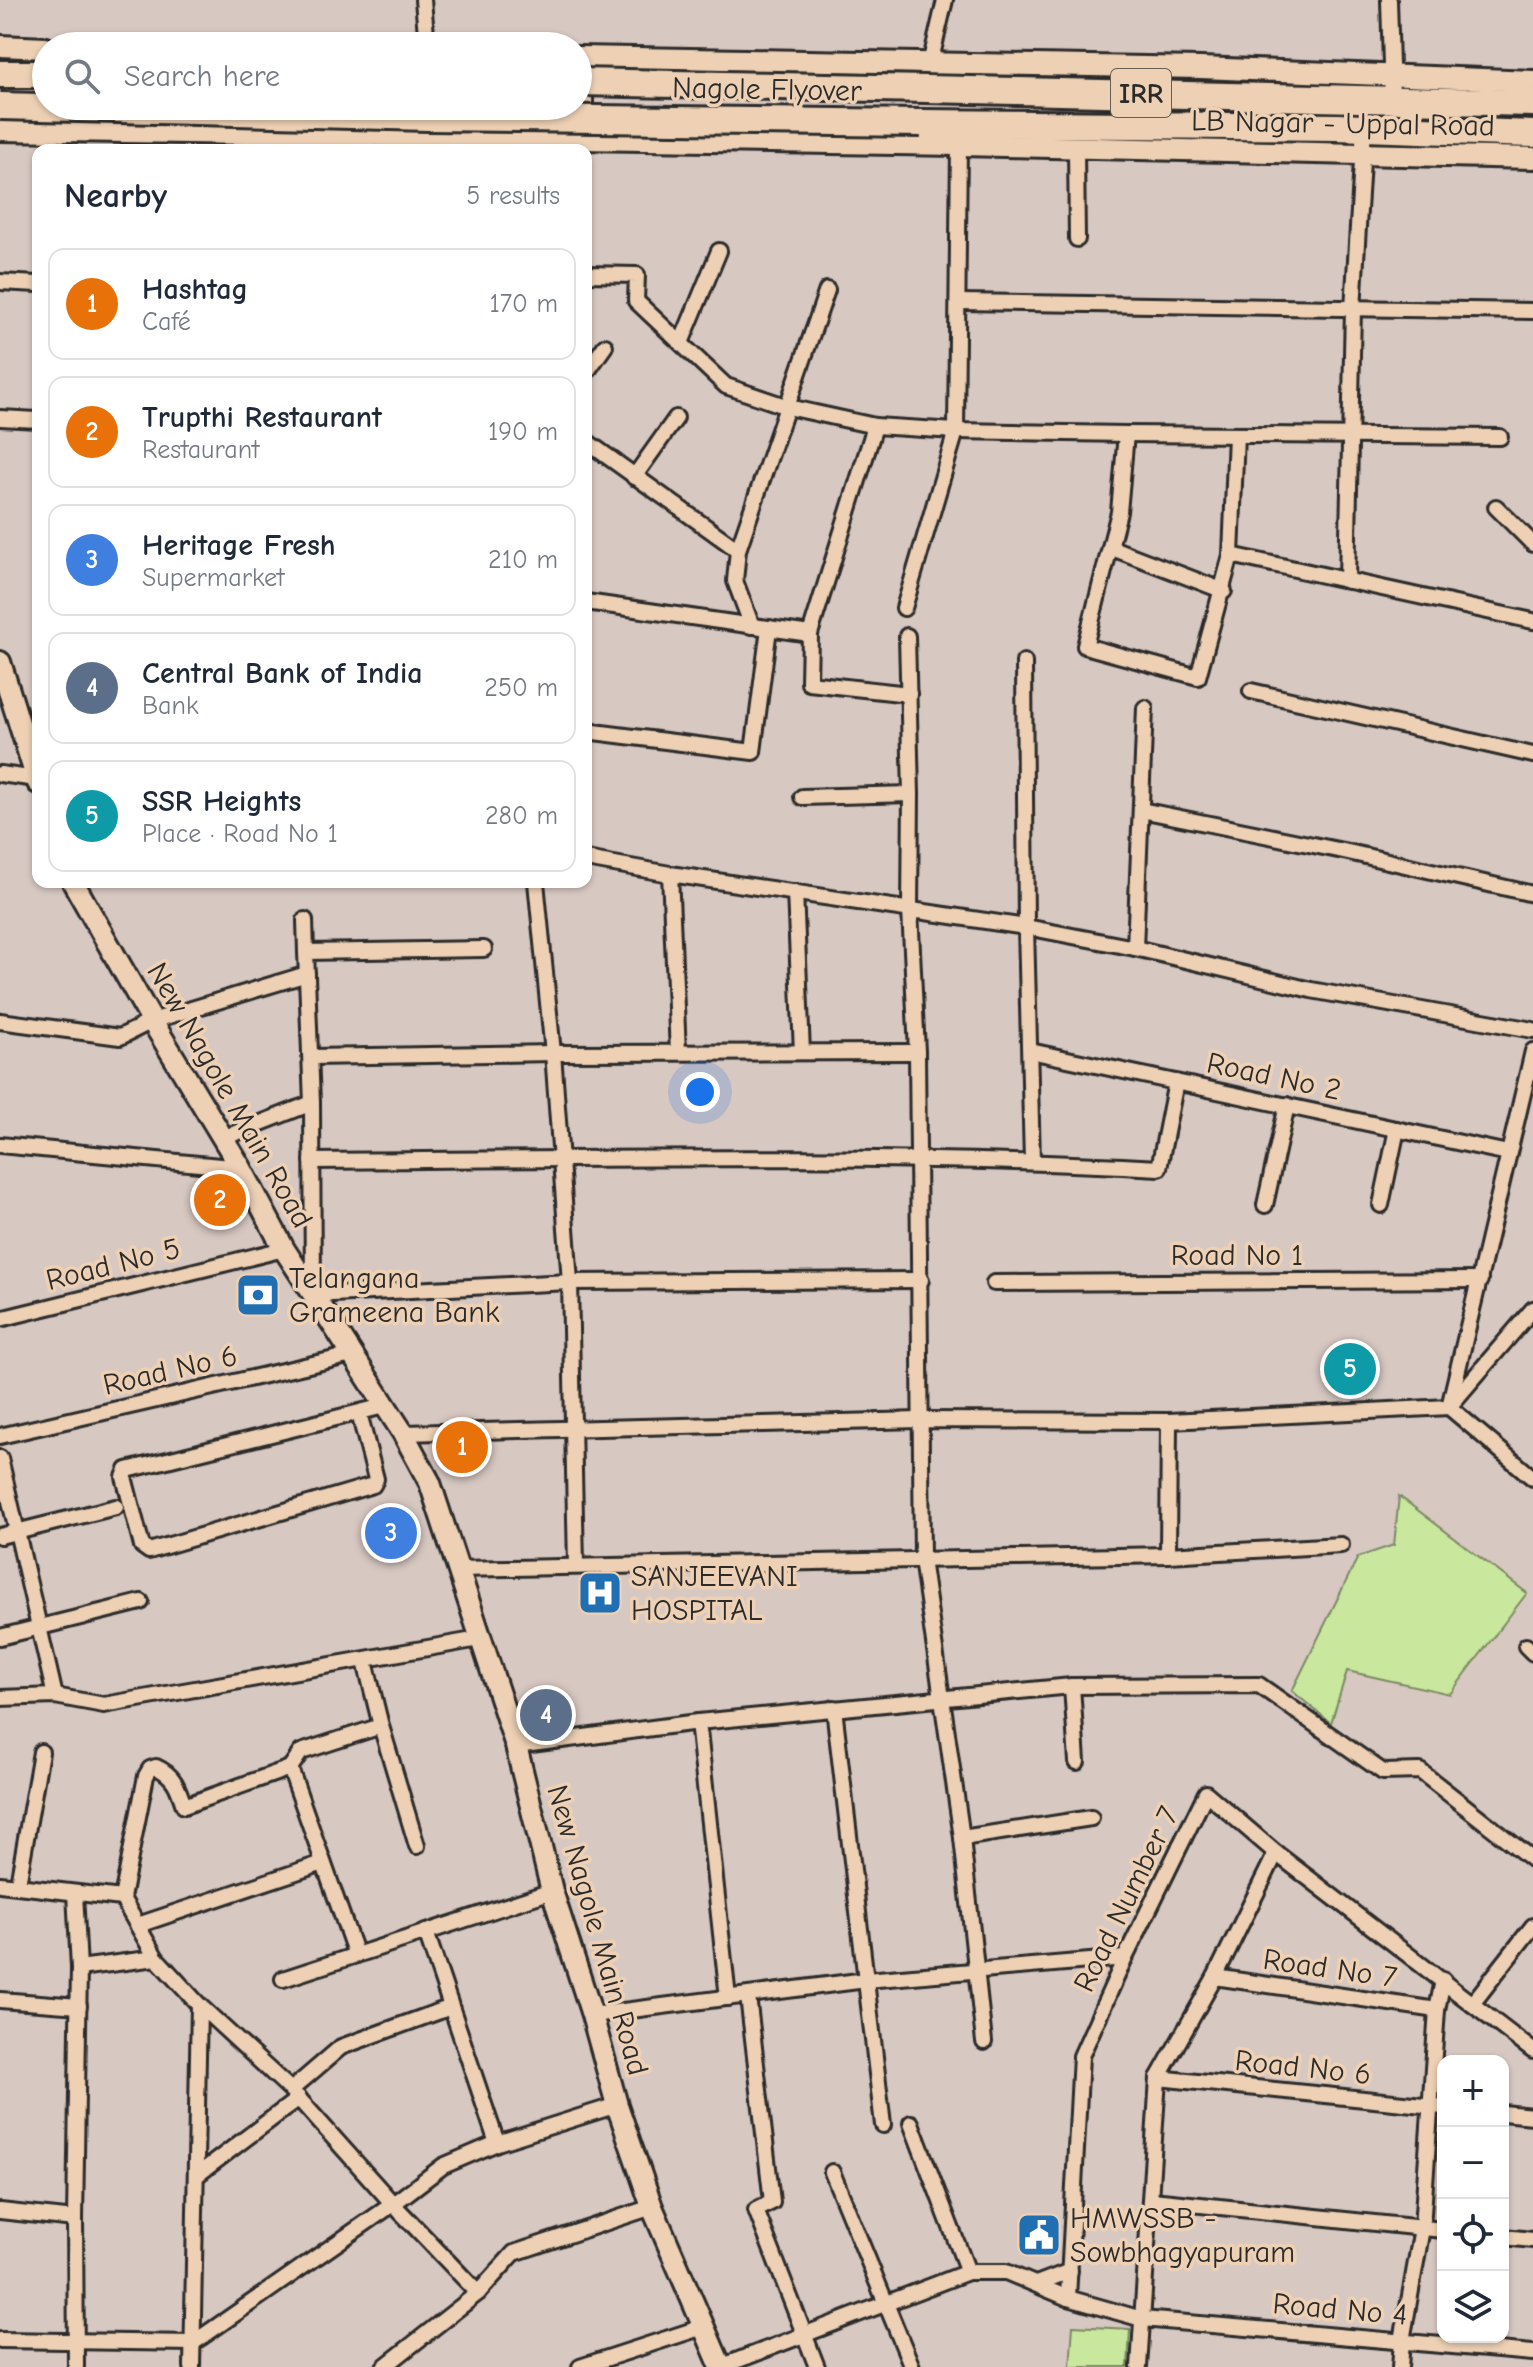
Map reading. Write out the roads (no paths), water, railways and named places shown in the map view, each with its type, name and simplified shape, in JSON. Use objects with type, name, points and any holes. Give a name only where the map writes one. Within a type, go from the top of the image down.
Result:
[{"type":"highway","name":"Nagole Flyover","points":[[592,66],[1392,87],[1533,103]]},
{"type":"highway","points":[[0,74],[32,74]]},
{"type":"highway","name":"Nagole Flyover","points":[[0,106],[32,107]]},
{"type":"highway","name":"Nagole Flyover","points":[[592,119],[921,123],[1363,140],[1533,134]]},
{"type":"street","points":[[423,0],[426,32]]},
{"type":"street","points":[[928,76],[945,0]]},
{"type":"street","points":[[1389,0],[1392,87]]},
{"type":"street","points":[[0,46],[32,47]]},
{"type":"street","name":"LB Nagar - Uppal Road","points":[[1392,87],[1533,81]]},
{"type":"street","points":[[107,120],[107,131]]},
{"type":"street","points":[[581,120],[581,140]]},
{"type":"street","name":"LB Nagar - Uppal Road","points":[[0,130],[458,144],[581,140],[1076,148],[1363,140],[1533,158]]},
{"type":"street","points":[[1347,581],[1348,438],[1363,140]]},
{"type":"street","points":[[904,608],[956,431],[959,145]]},
{"type":"street","points":[[1076,148],[1077,239]]},
{"type":"street","points":[[681,343],[719,251]]},
{"type":"street","points":[[592,274],[637,275],[636,301],[726,386],[788,407],[875,426],[956,431],[1348,438],[1500,437]]},
{"type":"street","points":[[0,282],[32,284]]},
{"type":"street","points":[[752,626],[735,581],[738,550],[827,290]]},
{"type":"street","points":[[959,302],[1533,311]]},
{"type":"street","points":[[592,364],[605,346]]},
{"type":"street","points":[[0,418],[32,420]]},
{"type":"street","points":[[634,477],[676,418]]},
{"type":"street","points":[[875,426],[810,634],[809,683],[909,694]]},
{"type":"street","points":[[1126,434],[1121,499],[1112,548],[1085,646],[1198,677],[1224,591],[1231,555],[1236,435]]},
{"type":"street","points":[[592,446],[738,550]]},
{"type":"street","points":[[1496,507],[1533,544]]},
{"type":"street","points":[[1112,548],[1224,591]]},
{"type":"street","points":[[1231,555],[1533,621]]},
{"type":"street","points":[[592,603],[810,634]]},
{"type":"street","points":[[592,732],[753,752],[769,628]]},
{"type":"street","points":[[907,636],[910,910],[917,1052],[921,1280],[922,1559],[962,1838],[984,2042]]},
{"type":"street","points":[[0,662],[32,765]]},
{"type":"street","points":[[1024,662],[1032,1161]]},
{"type":"street","points":[[1251,691],[1533,755]]},
{"type":"street","points":[[1135,948],[1145,708]]},
{"type":"street","points":[[0,774],[32,780]]},
{"type":"street","points":[[802,797],[911,794]]},
{"type":"street","points":[[1141,810],[1533,894]]},
{"type":"street","points":[[592,860],[1026,927],[1135,948],[1311,990],[1533,1030]]},
{"type":"street","points":[[670,874],[678,1052]]},
{"type":"street","name":"New Nagole Main Road","points":[[76,888],[241,1168],[284,1249],[403,1433],[430,1483],[516,1746],[552,1891],[617,2105],[652,2207],[720,2367]]},
{"type":"street","points":[[537,888],[562,1159],[570,1282],[576,1565]]},
{"type":"street","points":[[795,892],[802,1052]]},
{"type":"street","points":[[305,920],[312,1103],[313,1295],[570,1282],[921,1280]]},
{"type":"street","points":[[306,952],[484,949]]},
{"type":"street","points":[[0,1021],[120,1037],[152,1021],[307,974]]},
{"type":"street","name":"Road No 2","points":[[1030,1051],[1508,1153]]},
{"type":"street","points":[[1449,1407],[1533,1051]]},
{"type":"street","points":[[311,1057],[917,1052]]},
{"type":"street","points":[[312,1161],[919,1160],[1032,1161],[1159,1168],[1176,1082]]},
{"type":"street","points":[[223,1138],[312,1103]]},
{"type":"street","points":[[1265,1205],[1287,1105]]},
{"type":"street","points":[[1381,1205],[1397,1129]]},
{"type":"street","points":[[0,1145],[241,1168]]},
{"type":"street","name":"Road No 5","points":[[0,1319],[284,1249]]},
{"type":"street","name":"Road No 1","points":[[994,1283],[1480,1280]]},
{"type":"street","points":[[1449,1407],[1533,1309]]},
{"type":"street","name":"Road No 6","points":[[0,1436],[352,1355]]},
{"type":"street","points":[[359,1413],[376,1479],[373,1485],[149,1551],[142,1546],[124,1477],[127,1470],[384,1406]]},
{"type":"street","points":[[403,1433],[920,1420],[1169,1421],[1449,1407],[1533,1478]]},
{"type":"street","points":[[1168,1555],[1169,1421]]},
{"type":"street","points":[[0,1458],[55,1696]]},
{"type":"street","points":[[0,1536],[116,1507]]},
{"type":"street","points":[[459,1569],[1168,1555],[1341,1545]]},
{"type":"street","points":[[0,1637],[141,1602]]},
{"type":"street","points":[[0,1698],[55,1696],[104,1705],[479,1639]]},
{"type":"street","points":[[365,1661],[417,1846]]},
{"type":"street","points":[[516,1746],[698,1722],[1072,1686],[1259,1685],[1383,1772],[1420,1771],[1533,1860]]},
{"type":"street","points":[[1072,1686],[1077,1762]]},
{"type":"street","points":[[834,1708],[883,2125]]},
{"type":"street","points":[[698,1722],[728,1998]]},
{"type":"street","points":[[381,1726],[301,1752],[290,1768],[184,1806],[175,1781],[168,1772],[156,1767],[150,1769],[146,1776],[122,1898],[156,1958],[199,2005],[295,2094],[478,2293]]},
{"type":"street","points":[[18,1884],[41,1752]]},
{"type":"street","points":[[290,1768],[356,1955]]},
{"type":"street","name":"Road Number 7","points":[[1068,2298],[1081,2056],[1206,1793],[1276,1853],[1533,2051]]},
{"type":"street","points":[[962,1838],[1091,1818]]},
{"type":"street","points":[[1139,2367],[1158,2078],[1215,1977],[1276,1853]]},
{"type":"street","points":[[138,1925],[323,1863]]},
{"type":"street","points":[[0,1884],[122,1898]]},
{"type":"street","points":[[283,1979],[552,1891]]},
{"type":"street","points":[[75,1893],[79,1968],[76,2367]]},
{"type":"street","points":[[1472,2004],[1533,1926]]},
{"type":"street","points":[[426,1932],[497,2143]]},
{"type":"street","points":[[79,1968],[156,1958]]},
{"type":"street","points":[[592,2015],[866,1980],[1125,1958]]},
{"type":"street","name":"Road No 7","points":[[1215,1977],[1437,2010]]},
{"type":"street","points":[[1437,2055],[1437,2010],[1443,1980]]},
{"type":"street","points":[[748,1996],[772,2202],[756,2210],[817,2367]]},
{"type":"street","points":[[0,2000],[79,2006]]},
{"type":"street","points":[[192,2367],[199,2005]]},
{"type":"street","points":[[196,2176],[295,2094],[341,2047],[451,2007]]},
{"type":"street","name":"Road No 6","points":[[1158,2078],[1437,2106]]},
{"type":"street","points":[[0,2340],[193,2343],[443,2166],[497,2143],[617,2105]]},
{"type":"street","points":[[1400,2367],[1437,2106]]},
{"type":"street","points":[[1509,2114],[1533,2116]]},
{"type":"street","points":[[720,2367],[968,2272],[911,2123]]},
{"type":"street","points":[[832,2172],[912,2367]]},
{"type":"street","points":[[1152,2200],[1437,2229]]},
{"type":"street","points":[[384,2367],[478,2293],[514,2253],[652,2207]]},
{"type":"street","points":[[0,2211],[75,2219]]},
{"type":"street","points":[[1509,2238],[1533,2240]]},
{"type":"street","points":[[1036,2284],[1070,2271]]},
{"type":"street","name":"Road No 4","points":[[968,2272],[1006,2272],[1068,2298],[1142,2319],[1533,2353]]},
{"type":"street","points":[[580,2367],[703,2327]]},
{"type":"place","name":"Trupthi Restaurant","points":[[220,1200]]},
{"type":"place","name":"Telangana Grameena Bank","points":[[258,1295]]},
{"type":"place","name":"SSR Heights","points":[[1350,1369]]},
{"type":"place","name":"Hashtag","points":[[462,1447]]},
{"type":"place","name":"Heritage Fresh","points":[[391,1533]]},
{"type":"place","name":"SANJEEVANI HOSPITAL","points":[[600,1593]]},
{"type":"place","name":"Central Bank of India","points":[[546,1715]]},
{"type":"place","name":"HMWSSB - Sowbhagyapuram","points":[[1039,2235]]}]
